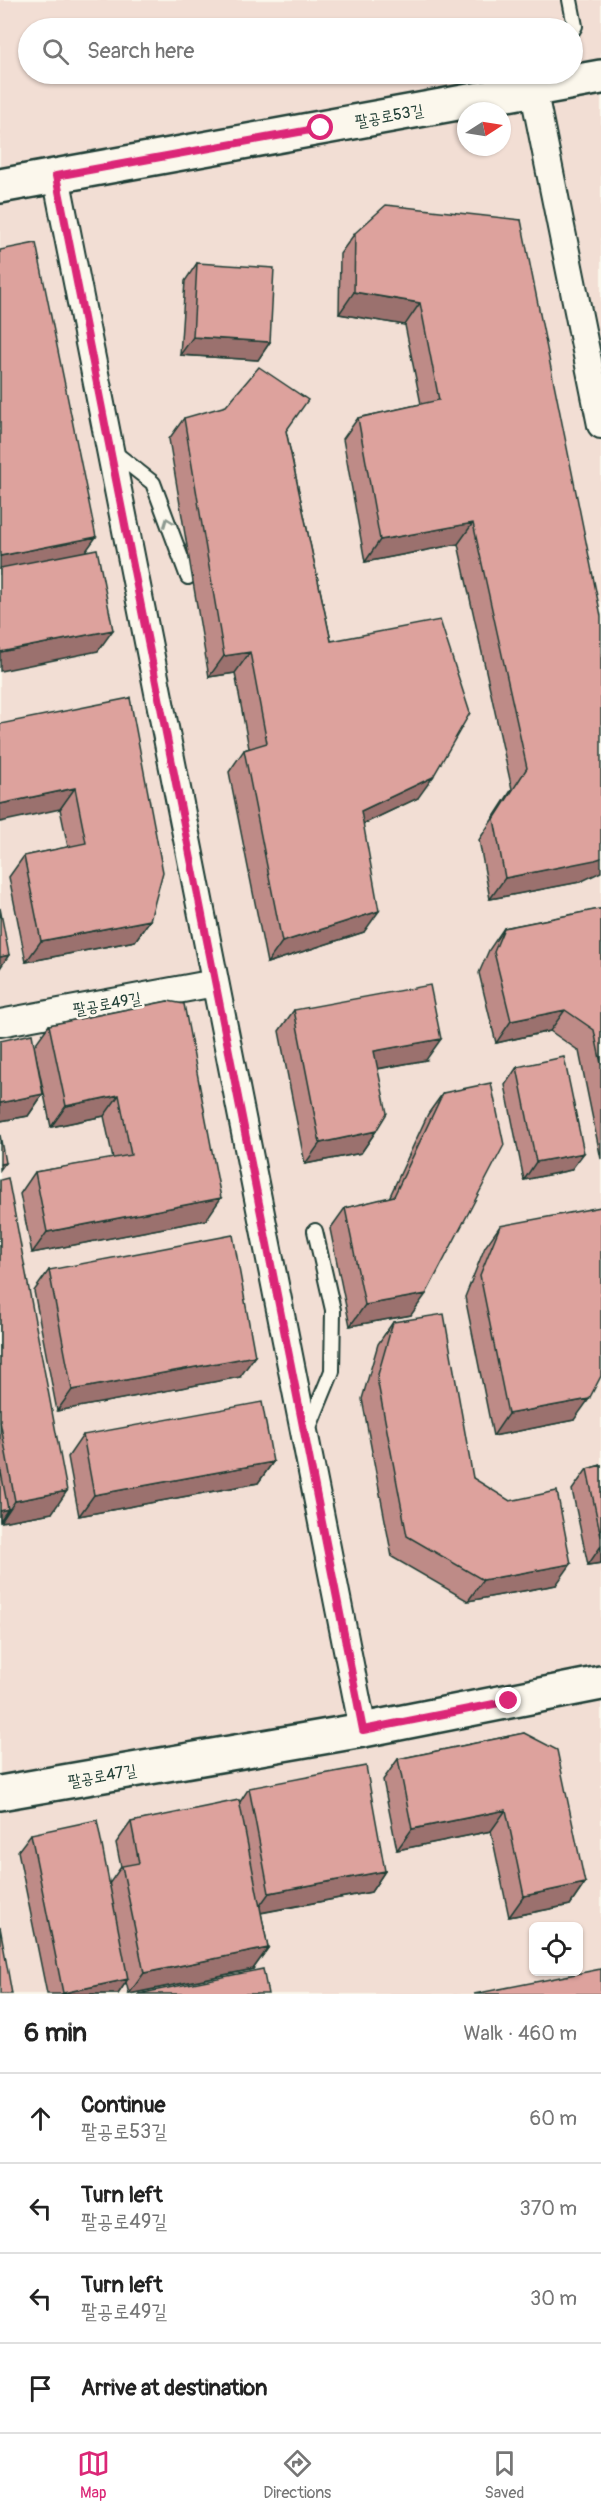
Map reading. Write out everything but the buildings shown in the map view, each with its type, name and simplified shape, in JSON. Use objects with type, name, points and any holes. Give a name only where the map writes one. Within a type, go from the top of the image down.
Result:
[{"type":"street","name":"팔공로53길","points":[[583,79],[601,77]]},
{"type":"street","name":"팔공로53길","points":[[0,186],[535,84]]},
{"type":"street","points":[[540,84],[601,425]]},
{"type":"street","points":[[56,176],[363,1730],[601,1683]]},
{"type":"street","name":"팔공로49길","points":[[0,1023],[215,983]]},
{"type":"street","name":"팔공로47길","points":[[0,1793],[363,1730]]},
{"type":"lane","points":[[570,0],[573,18]]},
{"type":"lane","points":[[110,448],[153,483],[188,577]]},
{"type":"lane","points":[[305,1438],[332,1371],[333,1310],[315,1231]]},
{"type":"shaded area","points":[[0,0],[601,0],[601,1994],[0,1994]]},
{"type":"route","points":[[321,128],[56,176],[363,1730],[509,1701]]}]
